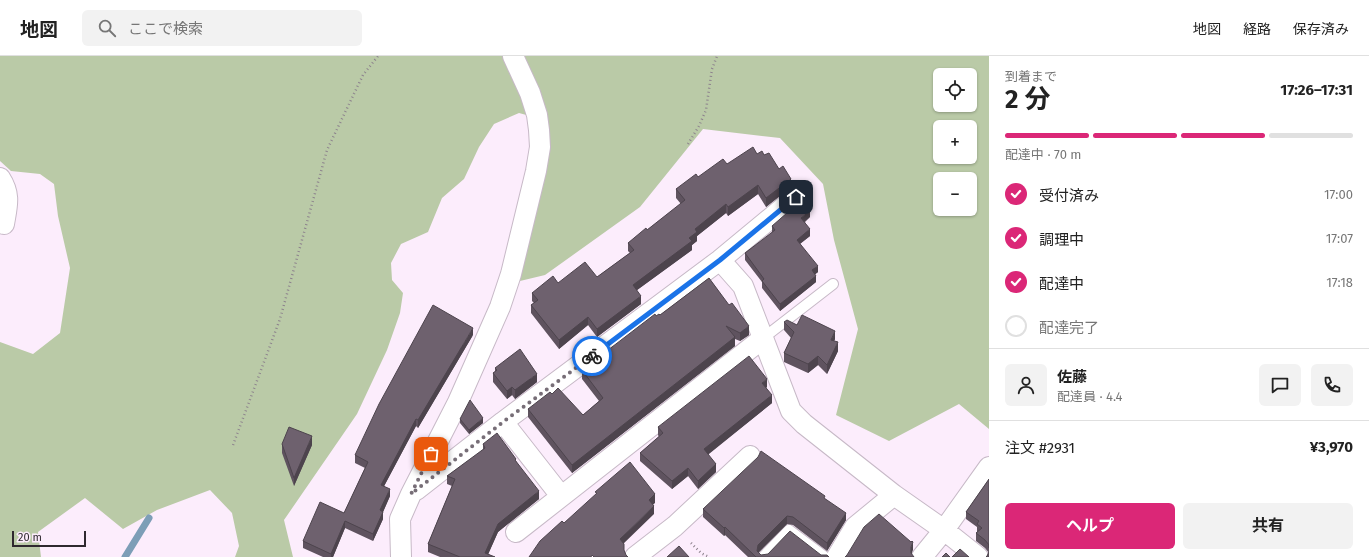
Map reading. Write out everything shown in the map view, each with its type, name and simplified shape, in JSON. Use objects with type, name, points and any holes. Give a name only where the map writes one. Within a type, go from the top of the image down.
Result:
[{"type":"street","points":[[401,557],[400,519],[411,494],[458,402],[500,307],[511,274],[534,179],[540,147],[540,130],[530,93],[513,56]]},
{"type":"street","points":[[0,178],[6,190],[8,200],[4,224]]},
{"type":"street","points":[[411,494],[503,422],[720,260],[796,197]]},
{"type":"street","points":[[720,260],[743,286],[762,339],[791,411],[804,424],[894,495],[944,530],[978,557]]},
{"type":"street","points":[[516,532],[762,339]]},
{"type":"street","points":[[503,422],[561,496]]},
{"type":"street","points":[[635,557],[675,526],[750,456]]},
{"type":"street","points":[[922,557],[944,530],[989,467]]},
{"type":"street","points":[[837,557],[855,527],[894,495]]},
{"type":"lane","points":[[762,339],[833,284]]},
{"type":"lane","points":[[763,557],[790,530],[825,557]]},
{"type":"path","points":[[233,445],[280,319],[327,150],[363,75],[378,56]]},
{"type":"path","points":[[688,144],[699,126],[706,110],[712,69],[717,56]]},
{"type":"green space","points":[[0,56],[989,56],[989,429],[959,404],[889,441],[836,415],[858,329],[834,240],[823,184],[780,138],[703,129],[640,207],[545,275],[520,281],[523,241],[545,120],[519,113],[494,124],[479,147],[464,179],[442,198],[428,232],[401,244],[391,263],[392,280],[403,293],[400,313],[387,350],[357,414],[284,520],[293,557],[235,557],[239,546],[232,513],[210,490],[157,510],[123,529],[85,498],[38,532],[41,557],[0,557],[0,342],[33,354],[60,333],[70,268],[58,216],[54,184],[40,174],[11,171],[0,161]]},
{"type":"building","points":[[753,147],[757,154],[762,151],[764,155],[769,153],[779,169],[783,166],[791,179],[766,198],[758,185],[728,207],[726,204],[695,229],[697,232],[689,238],[692,241],[633,285],[641,296],[597,329],[588,317],[559,340],[531,305],[538,300],[532,293],[553,276],[558,283],[585,262],[597,277],[634,250],[628,243],[685,200],[676,189],[696,174],[698,177],[723,159],[727,164]]},
{"type":"building","points":[[803,199],[810,211],[801,218],[810,229],[797,240],[818,266],[812,270],[816,276],[780,304],[762,281],[764,279],[745,253],[775,230],[772,226]]},
{"type":"building","points":[[709,278],[729,305],[732,303],[749,326],[740,333],[726,326],[735,337],[572,465],[528,409],[550,392],[552,394],[558,388],[583,415],[603,398],[582,370],[655,314],[656,316],[659,314],[660,315]]},
{"type":"building","points":[[433,305],[473,328],[418,420],[416,419],[381,485],[390,489],[380,510],[383,512],[373,534],[345,521],[331,554],[303,541],[320,502],[344,513],[368,462],[355,455],[379,404]]},
{"type":"building","points":[[802,315],[835,331],[831,340],[838,342],[827,365],[818,356],[808,364],[784,353],[794,332],[784,322],[787,320],[797,325]]},
{"type":"building","points":[[520,349],[537,374],[515,390],[512,387],[507,391],[493,373],[497,370],[495,368]]},
{"type":"building","points":[[749,356],[767,379],[762,383],[772,395],[704,449],[716,464],[698,481],[688,468],[672,481],[640,453],[663,433],[658,427]]},
{"type":"building","points":[[470,400],[483,418],[469,430],[460,419]]},
{"type":"building","points":[[289,427],[312,436],[294,478],[282,444]]},
{"type":"building","points":[[497,433],[516,459],[515,460],[539,491],[498,524],[485,553],[495,557],[460,557],[428,544],[455,479],[447,476],[485,448],[483,444]]},
{"type":"building","points":[[761,451],[825,496],[824,498],[846,513],[827,543],[793,517],[787,516],[758,545],[757,551],[761,555],[768,554],[790,531],[821,555],[827,555],[829,557],[756,557],[725,527],[724,528],[703,509],[758,457]]},
{"type":"building","points":[[630,462],[655,494],[649,500],[654,506],[620,539],[624,544],[624,550],[628,557],[594,557],[592,555],[591,557],[529,557],[540,541],[562,521],[564,523],[597,493],[595,492]]},
{"type":"building","points":[[989,479],[989,545],[976,533],[982,528],[977,524],[979,521],[966,512]]},
{"type":"building","points":[[879,514],[911,542],[913,542],[911,553],[914,557],[845,557],[864,527]]},
{"type":"building","points":[[679,546],[689,557],[667,557]]},
{"type":"building","points":[[960,549],[969,557],[952,557]]},
{"type":"building","points":[[946,553],[950,557],[942,557]]},
{"type":"waterway","points":[[125,557],[149,518]]},
{"type":"way so far","points":[[431,454],[411,494],[503,422],[592,356]]},
{"type":"route","points":[[592,356],[720,260],[796,197]]}]
